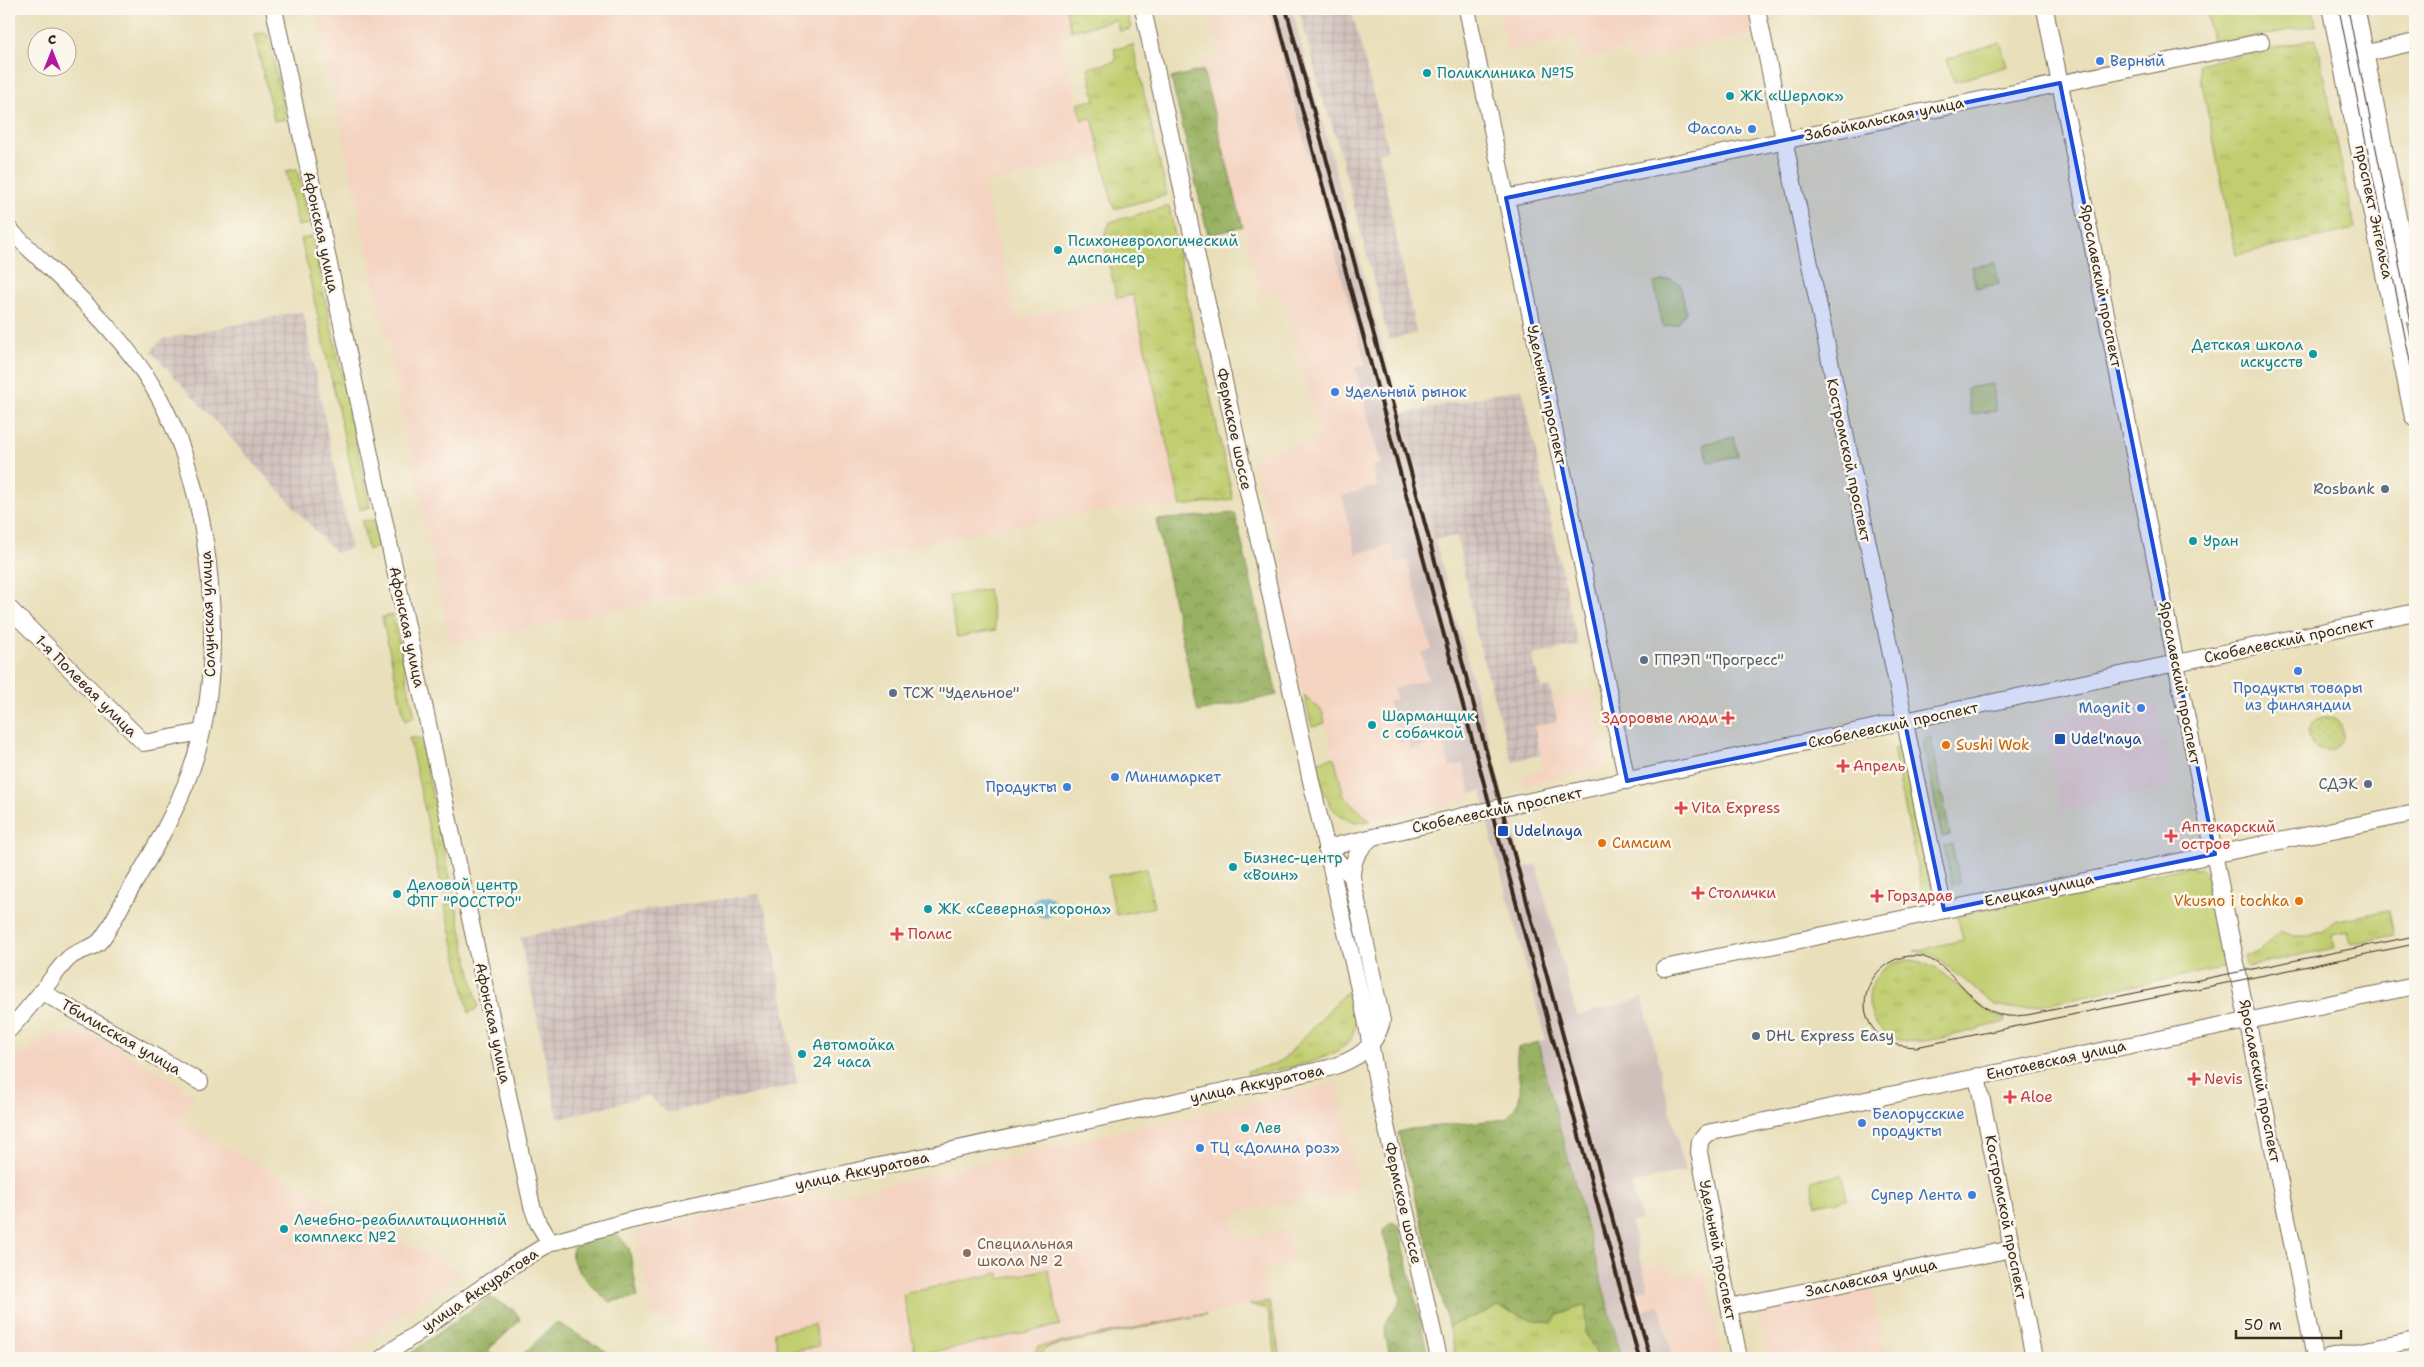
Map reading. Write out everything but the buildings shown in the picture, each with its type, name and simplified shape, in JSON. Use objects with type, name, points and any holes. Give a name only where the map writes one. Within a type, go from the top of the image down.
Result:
[{"type":"main road","name":"проспект Энгельса","points":[[2332,9],[2415,415]]},
{"type":"main road","name":"проспект Энгельса","points":[[2354,9],[2415,315]]},
{"type":"main road","points":[[2342,58],[2363,54]]},
{"type":"street","name":"Афонская улица","points":[[274,9],[532,1206],[538,1223],[550,1243]]},
{"type":"street","name":"Фермское шоссе","points":[[1142,9],[1311,781],[1366,1019],[1369,1047],[1439,1358]]},
{"type":"street","name":"Удельный проспект","points":[[1467,9],[1627,781]]},
{"type":"street","name":"Костромской проспект","points":[[1757,9],[1944,910]]},
{"type":"street","name":"Ярославский проспект","points":[[2045,9],[2315,1358]]},
{"type":"street","name":"Забайкальская улица","points":[[1506,198],[2261,42]]},
{"type":"street","points":[[2363,54],[2415,42]]},
{"type":"street","name":"Солунская улица","points":[[9,230],[98,318],[129,353],[155,390],[171,420],[197,496],[208,568],[212,668],[202,732],[192,770],[170,819],[100,942],[69,957],[9,1030]]},
{"type":"street","name":"1-я Полевая улица","points":[[9,608],[144,743],[202,732]]},
{"type":"street","name":"Скобелевский проспект","points":[[1326,848],[1492,809],[1905,723],[2415,612]]},
{"type":"street","name":"Елецкая улица","points":[[1664,968],[2415,813]]},
{"type":"street","points":[[1369,1047],[1380,1029],[1382,1021],[1352,877],[1352,865],[1356,855],[1371,838]]},
{"type":"street","name":"Фермское шоссе","points":[[1326,848],[1352,877]]},
{"type":"street","name":"Енотаевская улица","points":[[1700,1141],[1707,1133],[1713,1130],[2415,986]]},
{"type":"street","name":"Тбилисская улица","points":[[42,992],[200,1082]]},
{"type":"street","name":"улица Аккуратова","points":[[382,1358],[512,1266],[550,1243],[628,1221],[1329,1068],[1360,1056],[1369,1047]]},
{"type":"street","name":"Костромской проспект","points":[[1977,1076],[2034,1358]]},
{"type":"street","name":"Удельный проспект","points":[[1700,1141],[1699,1152],[1739,1358]]},
{"type":"street","name":"Заславская улица","points":[[1729,1307],[2012,1249]]},
{"type":"street","points":[[2328,1358],[2415,1340]]},
{"type":"highlighted area","points":[[2060,83],[2215,854],[1944,910],[1905,723],[1627,781],[1506,198]]},
{"type":"shaded area","points":[[316,9],[1066,9],[1071,31],[1062,33],[1082,120],[1092,118],[1101,156],[983,185],[1018,319],[1133,294],[1181,506],[1100,511],[976,533],[451,645]]},
{"type":"shaded area","name":"Удельный рынок","points":[[1208,9],[1268,9],[1366,365],[1355,369],[1381,464],[1377,486],[1342,496],[1356,554],[1392,545],[1407,559],[1432,651],[1421,654],[1428,679],[1394,689],[1396,699],[1388,702],[1399,743],[1408,741],[1411,750],[1443,741],[1463,764],[1472,799],[1370,821],[1344,796],[1322,712],[1304,695],[1278,590],[1285,567],[1272,522],[1264,513],[1252,456],[1320,437],[1280,290],[1260,294],[1201,60],[1220,54]]},
{"type":"shaded area","points":[[1268,9],[1292,9],[1523,867],[1536,864],[1577,1016],[1643,998],[1685,1171],[1631,1184],[1641,1220],[1631,1223],[1648,1288],[1636,1292],[1641,1311],[1660,1306],[1673,1358],[1622,1358],[1538,1042],[1546,1040],[1489,829],[1482,791],[1471,794],[1463,764],[1450,767],[1443,741],[1410,750],[1408,741],[1399,743],[1388,701],[1396,699],[1393,689],[1428,679],[1421,653],[1432,650],[1407,560],[1396,562],[1392,545],[1356,554],[1342,496],[1377,486],[1372,466],[1381,464],[1355,368],[1366,365]]},
{"type":"shaded area","points":[[1299,9],[1351,9],[1388,150],[1379,153],[1416,333],[1389,340],[1335,133],[1323,101]]},
{"type":"shaded area","points":[[1498,9],[1746,9],[1752,35],[1634,60],[1631,48],[1580,60],[1575,37],[1507,52]]},
{"type":"shaded area","points":[[303,311],[351,548],[336,553],[151,351],[163,339]]},
{"type":"shaded area","points":[[1522,388],[1578,645],[1532,655],[1541,689],[1550,687],[1557,721],[1534,726],[1540,754],[1512,762],[1476,633],[1457,536],[1435,540],[1402,414]]},
{"type":"shaded area","points":[[1590,690],[1606,766],[1525,785],[1523,775],[1544,770],[1534,726],[1557,721],[1553,697]]},
{"type":"shaded area","points":[[2142,700],[2152,703],[2158,711],[2174,787],[2061,811],[2041,721]]},
{"type":"shaded area","points":[[759,894],[770,924],[797,1085],[668,1113],[648,1096],[558,1119],[520,937],[652,909]]},
{"type":"shaded area","points":[[72,1033],[95,1037],[120,1049],[194,1094],[180,1122],[461,1273],[340,1358],[9,1358],[9,1070],[20,1056],[47,1037]]},
{"type":"shaded area","name":"Специальная школа № 2","points":[[1337,1083],[1358,1190],[1233,1213],[1237,1240],[1286,1230],[1294,1263],[1263,1269],[1269,1302],[1039,1347],[1032,1358],[724,1358],[652,1312],[636,1231],[821,1193],[823,1199]]},
{"type":"shaded area","points":[[1662,1263],[1676,1277],[1705,1271],[1722,1358],[1673,1358],[1660,1306],[1641,1311],[1636,1291],[1648,1288],[1643,1268]]},
{"type":"shaded area","points":[[1870,1284],[1886,1358],[1767,1358],[1756,1309]]},
{"type":"green space","points":[[1066,9],[1126,9],[1131,29],[1119,31],[1116,20],[1071,31]]},
{"type":"green space","points":[[2206,9],[2313,9],[2316,25],[2213,45]]},
{"type":"green space","points":[[263,33],[268,35],[286,119],[274,121],[254,34]]},
{"type":"green space","points":[[2316,39],[2355,229],[2236,255],[2198,64]]},
{"type":"green space","points":[[2000,42],[2008,66],[1954,82],[1947,59]]},
{"type":"green space","points":[[1133,45],[1167,195],[1114,209],[1092,118],[1082,120],[1078,103],[1095,100],[1088,68],[1116,61],[1114,49]]},
{"type":"green space","points":[[1203,70],[1243,227],[1208,235],[1171,78]]},
{"type":"green space","points":[[297,169],[309,224],[298,226],[286,171]]},
{"type":"green space","points":[[1169,206],[1194,332],[1205,372],[1233,499],[1181,506],[1133,295],[1117,298],[1103,239],[1110,222]]},
{"type":"green space","points":[[312,237],[370,507],[360,510],[301,239]]},
{"type":"green space","points":[[1995,263],[1999,284],[1976,288],[1971,267]]},
{"type":"green space","points":[[1671,279],[1680,284],[1686,312],[1678,324],[1663,327],[1654,283]]},
{"type":"green space","points":[[1993,384],[1996,411],[1971,414],[1967,388]]},
{"type":"green space","points":[[1734,437],[1738,456],[1708,462],[1704,444]]},
{"type":"green space","points":[[1235,513],[1277,695],[1198,712],[1156,520]]},
{"type":"green space","points":[[373,520],[379,547],[368,550],[362,521]]},
{"type":"green space","points":[[988,589],[996,630],[957,637],[949,596]]},
{"type":"green space","points":[[393,615],[415,717],[405,721],[382,617]]},
{"type":"green space","points":[[1304,695],[1322,711],[1325,723],[1312,727]]},
{"type":"green space","points":[[2326,717],[2333,718],[2338,722],[2342,727],[2342,741],[2338,746],[2333,750],[2326,751],[2319,750],[2314,746],[2310,741],[2309,734],[2310,727],[2314,722],[2319,718]]},
{"type":"green space","points":[[1931,737],[1950,835],[1942,837],[1924,746],[1925,738]]},
{"type":"green space","points":[[409,738],[420,738],[453,891],[443,893]]},
{"type":"green space","points":[[1902,747],[1932,894],[1923,896],[1893,749]]},
{"type":"green space","points":[[1334,757],[1344,796],[1370,821],[1357,822],[1346,819],[1331,806],[1322,785],[1316,762]]},
{"type":"green space","points":[[1952,844],[1960,884],[1952,886],[1944,845]]},
{"type":"green space","points":[[2193,866],[2193,869],[2202,868],[2208,874],[2227,967],[2019,1009],[1995,1005],[1931,953],[1914,951],[1963,940],[1957,915]]},
{"type":"green space","points":[[1146,868],[1154,907],[1116,915],[1108,876]]},
{"type":"green space","points":[[455,902],[478,1005],[476,1009],[469,1013],[445,905]]},
{"type":"green space","points":[[2389,910],[2394,935],[2351,944],[2348,931],[2332,934],[2334,948],[2247,966],[2244,956],[2258,953],[2280,931],[2293,936],[2309,936],[2323,931],[2334,921]]},
{"type":"green space","points":[[1911,960],[1937,970],[1978,1004],[2004,1018],[2005,1022],[1956,1035],[1918,1041],[1907,1041],[1893,1037],[1882,1030],[1874,1020],[1870,1008],[1869,995],[1873,983],[1880,972],[1892,964]]},
{"type":"green space","points":[[1352,990],[1356,1015],[1355,1028],[1350,1040],[1342,1048],[1303,1064],[1248,1076],[1247,1071],[1275,1064],[1284,1059],[1344,994]]},
{"type":"green space","points":[[1538,1042],[1622,1358],[1599,1358],[1585,1332],[1587,1305],[1558,1314],[1552,1323],[1530,1319],[1498,1307],[1449,1326],[1398,1132],[1410,1129],[1506,1119],[1514,1109],[1520,1092],[1517,1069],[1518,1048]]},
{"type":"green space","points":[[1842,1175],[1847,1199],[1816,1205],[1811,1181]]},
{"type":"green space","points":[[1391,1222],[1399,1225],[1428,1356],[1426,1358],[1391,1358],[1388,1348],[1385,1327],[1401,1300],[1384,1236],[1384,1229]]},
{"type":"green space","points":[[616,1233],[629,1248],[638,1297],[609,1302],[589,1283],[572,1258],[573,1250],[578,1244]]},
{"type":"green space","points":[[1048,1269],[1060,1325],[916,1356],[903,1294],[999,1273],[1000,1279]]},
{"type":"green space","points":[[489,1297],[514,1310],[521,1320],[488,1350],[497,1358],[404,1358]]},
{"type":"green space","points":[[1269,1302],[1281,1358],[1276,1358],[1269,1314],[1263,1308],[1250,1305]]},
{"type":"green space","points":[[1587,1305],[1585,1332],[1599,1358],[1456,1358],[1449,1326],[1498,1307],[1530,1319],[1558,1314]]},
{"type":"green space","points":[[1206,1314],[1049,1347],[1044,1350],[1039,1358],[1032,1358],[1038,1347]]},
{"type":"green space","points":[[557,1322],[617,1358],[519,1358]]},
{"type":"green space","points":[[814,1324],[819,1346],[779,1354],[774,1332]]},
{"type":"water","points":[[1044,895],[1052,898],[1055,906],[1052,914],[1044,917],[1036,914],[1033,906],[1036,898]]},
{"type":"tram line","points":[[2339,9],[2415,386]]},
{"type":"tram line","points":[[2348,9],[2415,343]]},
{"type":"tram line","points":[[2415,936],[2027,1015],[2013,1016],[1994,1012],[1981,1004],[1936,963],[1924,957],[1909,956],[1894,960],[1882,968],[1873,978],[1867,991],[1865,1004],[1867,1017],[1874,1030],[1889,1042],[1916,1047],[2415,944]]},
{"type":"railway","points":[[1275,9],[1639,1358]]},
{"type":"railway","points":[[1286,9],[1650,1358]]},
{"type":"place","name":"Верный","points":[[2100,61]]},
{"type":"place","name":"Поликлиника №15","points":[[1427,73]]},
{"type":"place","name":"ЖК «Шерлок»","points":[[1730,96]]},
{"type":"place","name":"Фасоль","points":[[1752,129]]},
{"type":"place","name":"Психоневрологический диспансер","points":[[1058,250]]},
{"type":"place","name":"Детская школа искусств","points":[[2313,354]]},
{"type":"place","name":"Удельный рынок","points":[[1335,392]]},
{"type":"place","name":"Rosbank","points":[[2385,489]]},
{"type":"place","name":"Уран","points":[[2193,541]]},
{"type":"place","name":"ГПРЭП \"Прогресс\"","points":[[1644,660]]},
{"type":"place","name":"Продукты товары из финляндии","points":[[2298,671]]},
{"type":"place","name":"ТСЖ \"Удельное\"","points":[[893,693]]},
{"type":"place","name":"Magnit","points":[[2141,708]]},
{"type":"place","name":"Здоровые люди","points":[[1728,718]]},
{"type":"place","name":"Шарманщик с собачкой","points":[[1372,725]]},
{"type":"place","name":"Udel'naya","points":[[2060,739]]},
{"type":"place","name":"Sushi Wok","points":[[1946,745]]},
{"type":"place","name":"Апрель","points":[[1843,766]]},
{"type":"place","name":"Минимаркет","points":[[1115,777]]},
{"type":"place","name":"СДЭК","points":[[2368,784]]},
{"type":"place","name":"Продукты","points":[[1067,787]]},
{"type":"place","name":"Vita Express","points":[[1681,808]]},
{"type":"place","name":"Udelnaya","points":[[1503,831]]},
{"type":"place","name":"Аптекарский остров","points":[[2171,836]]},
{"type":"place","name":"Симсим","points":[[1602,843]]},
{"type":"place","name":"Бизнес-центр «Воин»","points":[[1233,867]]},
{"type":"place","name":"Столички","points":[[1698,893]]},
{"type":"place","name":"Деловой центр ФПГ \"РОССТРО\"","points":[[397,894]]},
{"type":"place","name":"Горздрав","points":[[1877,896]]},
{"type":"place","name":"Vkusno i tochka","points":[[2299,901]]},
{"type":"place","name":"ЖК «Северная корона»","points":[[928,909]]},
{"type":"place","name":"Полис","points":[[897,934]]},
{"type":"place","name":"DHL Express Easy","points":[[1756,1036]]},
{"type":"place","name":"Автомойка 24 часа","points":[[802,1054]]},
{"type":"place","name":"Nevis","points":[[2194,1079]]},
{"type":"place","name":"Aloe","points":[[2010,1097]]},
{"type":"place","name":"Белорусские продукты","points":[[1862,1123]]},
{"type":"place","name":"Лев","points":[[1245,1128]]},
{"type":"place","name":"ТЦ «Долина роз»","points":[[1200,1148]]},
{"type":"place","name":"Супер Лента","points":[[1972,1195]]},
{"type":"place","name":"Лечебно-реабилитационный комплекс №2","points":[[284,1229]]},
{"type":"place","name":"Специальная школа № 2","points":[[967,1253]]}]
